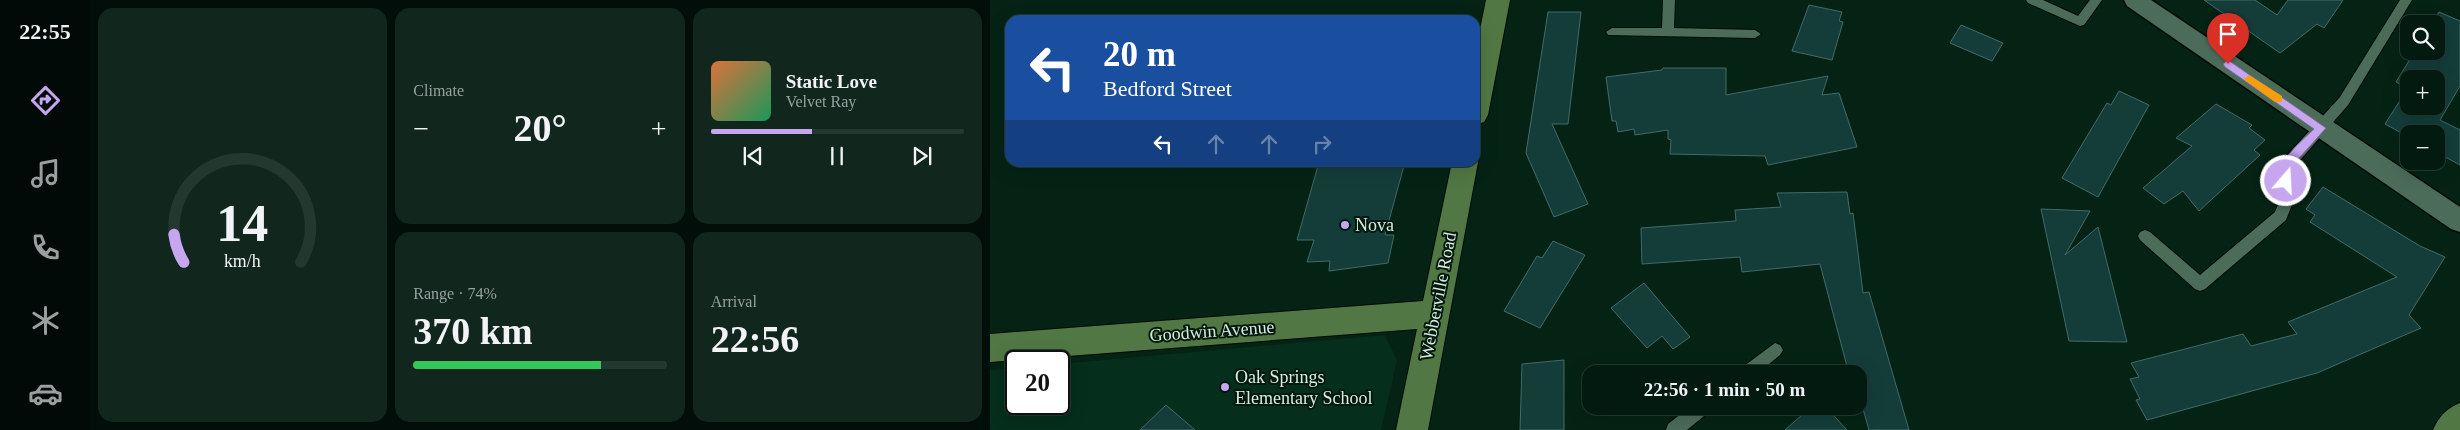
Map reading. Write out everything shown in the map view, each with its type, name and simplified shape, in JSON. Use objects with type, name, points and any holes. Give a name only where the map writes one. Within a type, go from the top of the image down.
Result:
[{"type":"street","points":[[1480,90],[1498,0]]},
{"type":"street","points":[[2135,0],[2321,128],[2460,220]]},
{"type":"street","name":"Webberville Road","points":[[1412,430],[1464,167]]},
{"type":"street","name":"Goodwin Avenue","points":[[990,348],[1434,314]]},
{"type":"street","points":[[2449,430],[2460,419]]},
{"type":"lane","points":[[1668,32],[1669,0]]},
{"type":"lane","points":[[2032,0],[2080,22],[2096,0]]},
{"type":"lane","points":[[2144,236],[2200,284],[2281,216],[2286,202],[2288,164],[2344,101],[2406,0]]},
{"type":"lane","points":[[1612,32],[1755,34]]},
{"type":"lane","points":[[1756,365],[1774,350]]},
{"type":"lane","points":[[1674,430],[1693,415]]},
{"type":"shaded area","name":"Oak Springs Elementary School","points":[[1385,335],[1397,360],[1381,430],[990,430],[990,370],[1005,369],[1005,415],[1070,415],[1070,363]]},
{"type":"building","points":[[2204,0],[2255,0],[2277,15],[2288,0],[2343,0],[2324,28],[2317,24],[2280,53]]},
{"type":"building","points":[[1809,5],[1842,12],[1839,21],[1843,22],[1832,60],[1792,51]]},
{"type":"building","points":[[1548,12],[1581,12],[1568,124],[1552,124],[1588,204],[1554,217],[1526,153]]},
{"type":"building","points":[[2439,12],[2460,21],[2460,86],[2445,112],[2445,70],[2403,70],[2409,60],[2445,60],[2445,15],[2437,15]]},
{"type":"building","points":[[1961,25],[2003,43],[1992,61],[1950,43]]},
{"type":"building","points":[[1663,68],[1726,68],[1726,95],[1828,76],[1822,95],[1839,93],[1857,147],[1768,165],[1765,156],[1670,154],[1671,140],[1668,139],[1668,130],[1635,135],[1634,129],[1618,132],[1616,121],[1612,121],[1606,77],[1662,70]]},
{"type":"building","points":[[2400,75],[2400,84],[2396,82]]},
{"type":"building","points":[[2119,91],[2149,105],[2098,197],[2062,178],[2107,103],[2111,105]]},
{"type":"building","points":[[2400,101],[2400,115],[2443,115],[2440,120],[2460,130],[2460,165],[2445,157],[2445,125],[2400,125],[2400,132],[2385,124]]},
{"type":"building","points":[[2216,104],[2252,125],[2249,128],[2265,140],[2254,150],[2260,155],[2199,211],[2183,191],[2164,204],[2143,188],[2192,146],[2176,138]]},
{"type":"building","name":"Nova","points":[[1318,167],[1404,167],[1385,235],[1394,235],[1388,263],[1329,271],[1330,261],[1307,262],[1314,240],[1297,240]]},
{"type":"building","points":[[2323,187],[2420,246],[2445,257],[2409,315],[2421,328],[2317,373],[2147,420],[2136,400],[2140,399],[2130,379],[2139,377],[2131,363],[2243,334],[2251,346],[2297,334],[2288,322],[2397,277],[2310,222],[2315,215],[2306,209]]},
{"type":"building","points":[[1847,192],[1850,214],[1853,213],[1863,293],[1869,292],[1909,430],[1869,430],[1865,415],[1867,415],[1867,365],[1847,365],[1820,264],[1742,272],[1740,257],[1642,264],[1641,228],[1736,221],[1735,210],[1781,207],[1777,193]]},
{"type":"building","points":[[2041,209],[2090,211],[2065,255],[2098,227],[2127,342],[2069,341]]},
{"type":"building","points":[[1553,241],[1585,255],[1540,328],[1504,311],[1537,256],[1542,258]]},
{"type":"building","points":[[1644,283],[1690,337],[1673,349],[1662,336],[1647,348],[1611,308]]},
{"type":"building","points":[[1564,360],[1564,430],[1520,430],[1522,364]]},
{"type":"building","points":[[1166,405],[1195,430],[1140,430]]},
{"type":"building","points":[[1802,415],[1833,415],[1847,430],[1785,430]]},
{"type":"slow traffic","points":[[2249,79],[2279,99]]},
{"type":"place","name":"Nova","points":[[1345,225]]},
{"type":"place","name":"Oak Springs Elementary School","points":[[1225,387]]},
{"type":"route","points":[[2228,64],[2321,128],[2288,164],[2286,181]]}]
